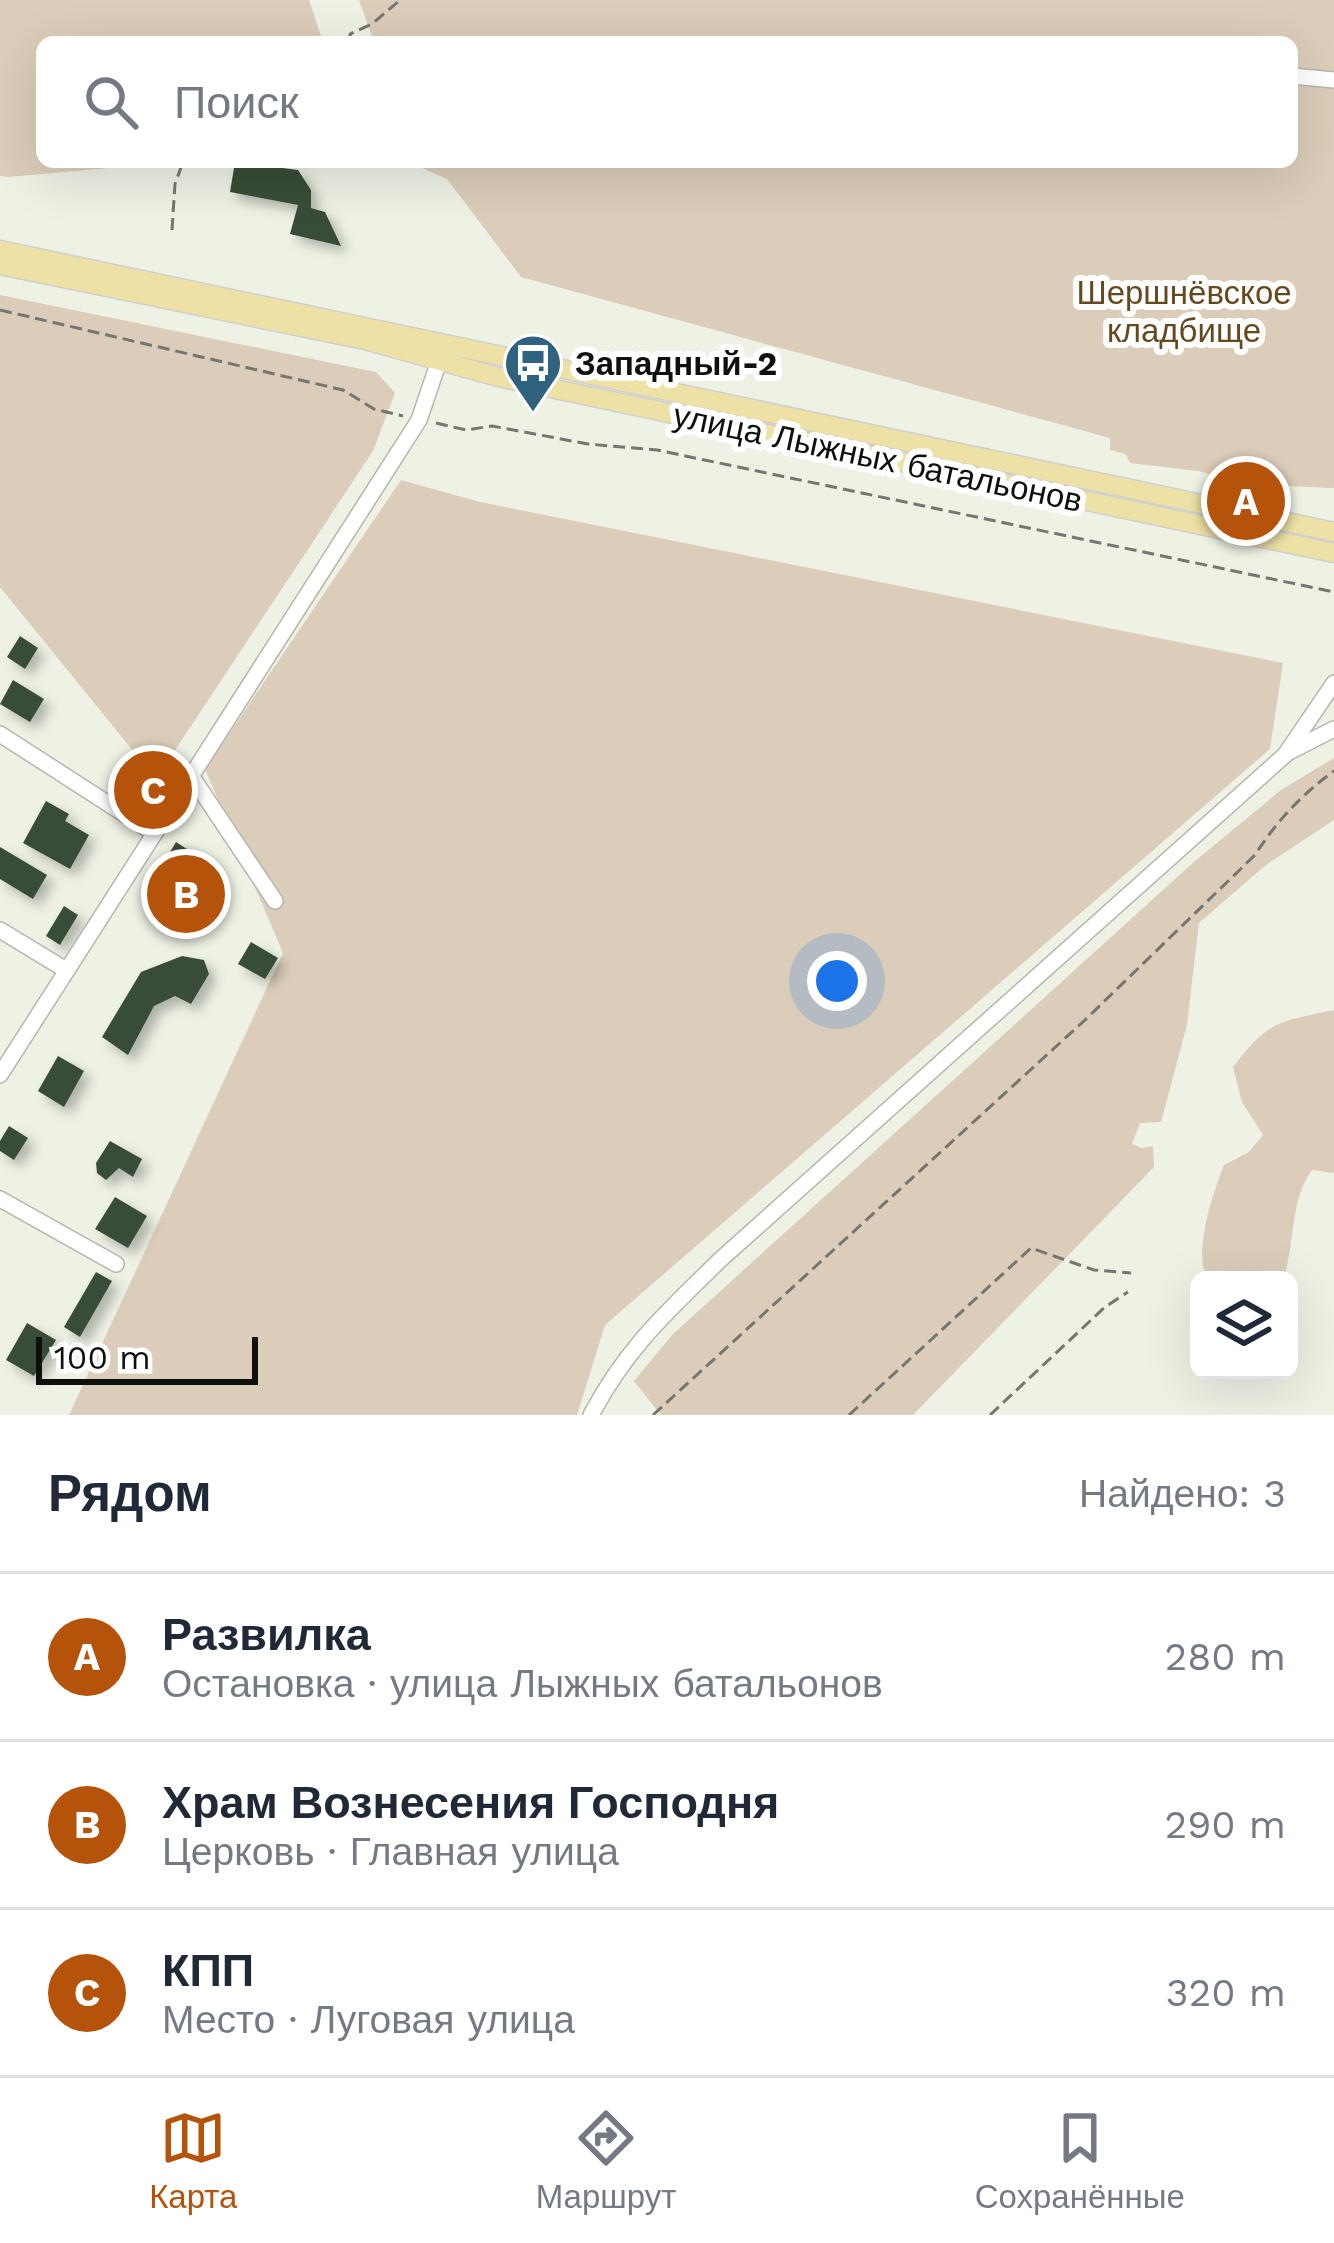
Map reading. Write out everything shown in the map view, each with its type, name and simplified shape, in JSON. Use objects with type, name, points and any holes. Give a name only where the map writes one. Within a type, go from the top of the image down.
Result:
[{"type":"main road","name":"улица Лыжных батальонов","points":[[0,250],[442,352],[1334,532]]},
{"type":"main road","name":"улица Лыжных батальонов","points":[[0,265],[442,352],[498,377],[1334,553]]},
{"type":"street","points":[[1298,77],[1334,80]]},
{"type":"street","points":[[0,1075],[419,420],[442,352]]},
{"type":"street","points":[[1285,755],[1334,683]]},
{"type":"street","points":[[591,1415],[619,1365],[721,1259],[1285,755],[1334,729]]},
{"type":"street","points":[[0,734],[152,832]]},
{"type":"street","points":[[190,774],[275,901]]},
{"type":"street","points":[[0,930],[66,970]]},
{"type":"street","points":[[0,1199],[116,1264]]},
{"type":"path","points":[[350,36],[400,0]]},
{"type":"path","points":[[172,230],[181,168]]},
{"type":"path","points":[[0,310],[343,390]]},
{"type":"path","points":[[492,426],[589,444],[657,450],[1334,592]]},
{"type":"path","points":[[653,1415],[1085,1020],[1255,855],[1271,829],[1314,785],[1334,771]]},
{"type":"path","points":[[850,1415],[1031,1248],[1094,1270],[1131,1273]]},
{"type":"path","points":[[990,1415],[1105,1307],[1128,1292]]},
{"type":"green space","points":[[0,0],[309,0],[321,36],[36,36],[36,168],[109,168],[0,176]]},
{"type":"green space","name":"Шершнёвское кладбище","points":[[359,0],[1334,0],[1334,488],[1254,485],[1198,471],[1130,463],[1126,454],[1110,450],[1110,438],[521,277],[447,179],[422,168],[1298,168],[1298,36],[372,36]]},
{"type":"green space","points":[[0,295],[376,372],[395,393],[373,451],[156,779],[0,587]]},
{"type":"green space","points":[[401,480],[480,502],[1283,663],[1270,749],[605,1325],[577,1415],[69,1415],[283,953],[205,769]]},
{"type":"green space","points":[[1334,758],[1334,820],[1266,865],[1199,923],[1187,1025],[1161,1122],[1140,1123],[1132,1144],[1153,1146],[1154,1167],[913,1415],[661,1415],[634,1381],[673,1334],[1195,861],[1281,790]]},
{"type":"green space","points":[[1334,1010],[1334,1173],[1312,1170],[1305,1182],[1285,1271],[1205,1271],[1203,1240],[1224,1165],[1249,1152],[1263,1135],[1242,1102],[1233,1067],[1266,1031]]},
{"type":"building","points":[[234,168],[298,170],[311,190],[311,208],[325,212],[341,246],[290,234],[298,205],[230,192]]},
{"type":"building","points":[[20,636],[38,648],[25,669],[7,657]]},
{"type":"building","points":[[13,680],[44,699],[30,722],[0,704]]},
{"type":"building","points":[[129,762],[142,774],[132,785],[119,774]]},
{"type":"building","points":[[46,801],[69,814],[65,821],[89,835],[70,869],[23,843]]},
{"type":"building","points":[[176,842],[210,864],[205,873],[170,852]]},
{"type":"building","points":[[0,847],[47,875],[33,899],[0,879]]},
{"type":"building","points":[[186,882],[196,886],[200,896],[196,906],[186,910],[176,906],[172,896],[176,886]]},
{"type":"building","points":[[64,906],[78,915],[60,945],[46,936]]},
{"type":"building","points":[[251,942],[278,958],[265,979],[238,964]]},
{"type":"building","points":[[182,956],[204,960],[209,974],[191,1004],[175,996],[154,1006],[128,1055],[102,1037],[141,972]]},
{"type":"building","points":[[58,1056],[84,1071],[64,1107],[38,1091]]},
{"type":"building","points":[[9,1126],[28,1138],[14,1160],[0,1151]]},
{"type":"building","points":[[110,1141],[142,1159],[133,1177],[119,1168],[106,1180],[97,1173],[96,1163]]},
{"type":"building","points":[[115,1197],[147,1216],[128,1248],[95,1229]]},
{"type":"building","points":[[96,1272],[112,1281],[80,1337],[64,1327]]},
{"type":"building","points":[[27,1323],[56,1340],[34,1376],[6,1360]]},
{"type":"place","name":"Западный-2","points":[[533,414]]},
{"type":"place","name":"Развилка","points":[[1246,501]]},
{"type":"place","name":"КПП","points":[[153,790]]},
{"type":"place","name":"Храм Вознесения Господня","points":[[186,894]]}]
